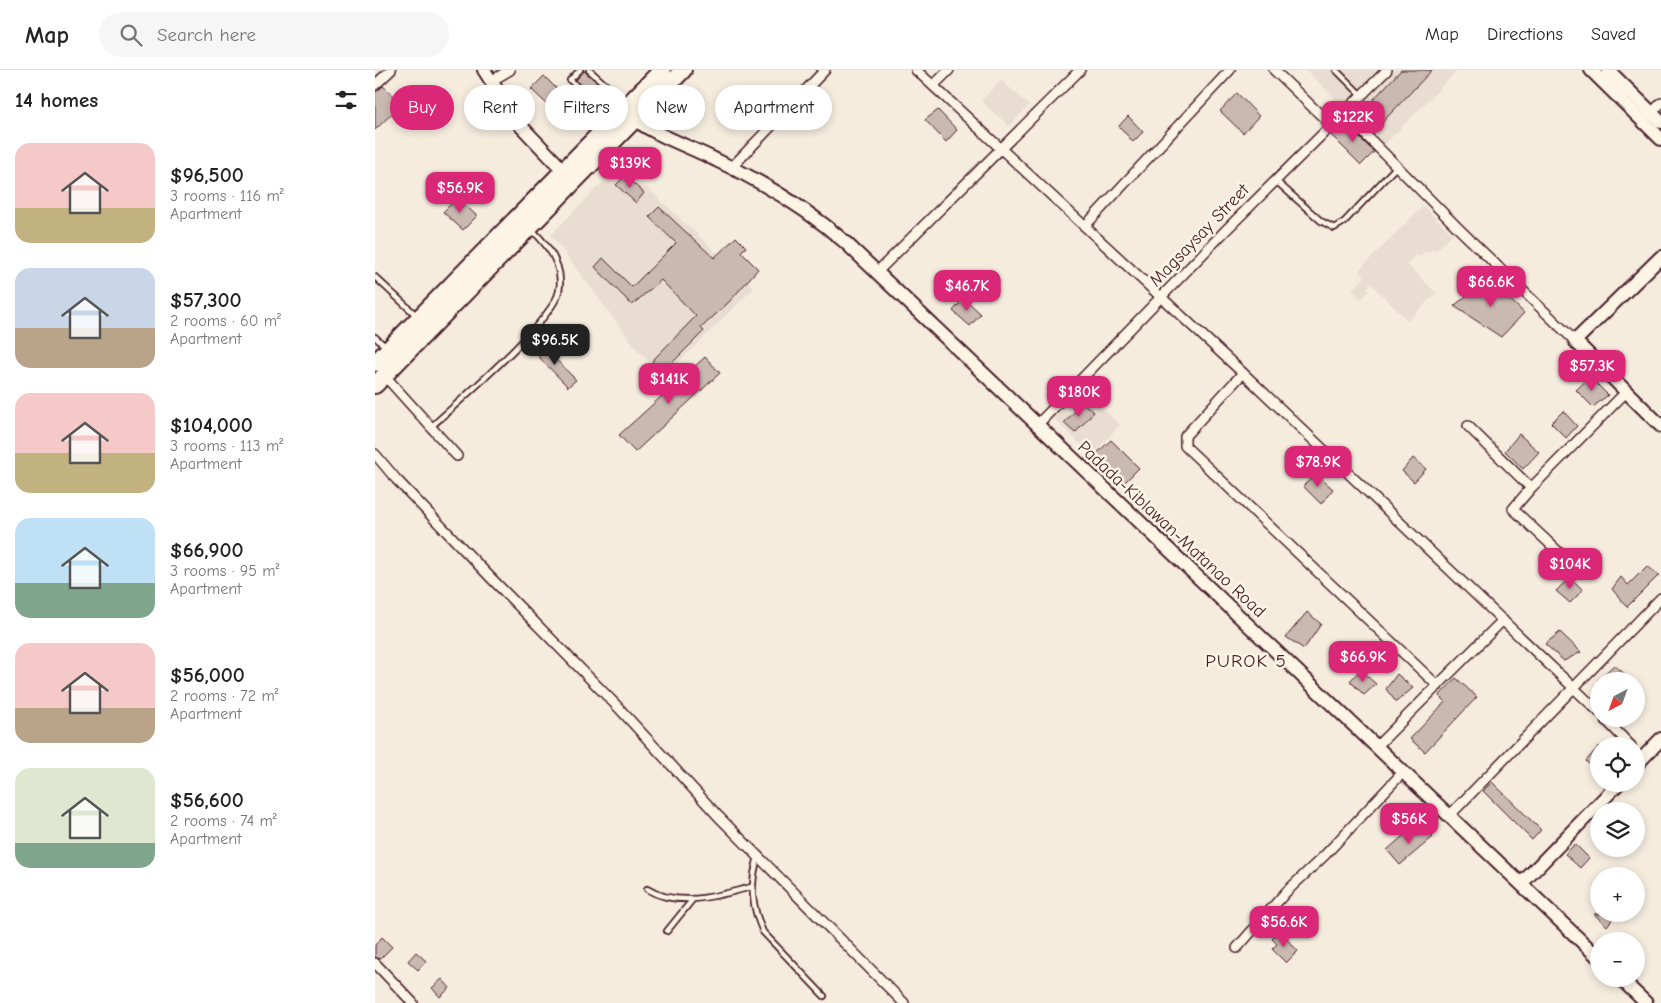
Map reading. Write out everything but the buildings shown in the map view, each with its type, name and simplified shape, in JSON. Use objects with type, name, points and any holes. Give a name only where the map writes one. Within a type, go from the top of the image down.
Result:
[{"type":"highway","points":[[628,109],[662,70]]},
{"type":"highway","points":[[628,111],[683,70]]},
{"type":"highway","points":[[378,375],[389,350],[563,170],[607,130]]},
{"type":"highway","points":[[378,375],[529,227],[611,130]]},
{"type":"main road","points":[[1591,70],[1652,119]]},
{"type":"main road","points":[[1608,70],[1652,119],[1661,138]]},
{"type":"main road","points":[[487,75],[519,124],[563,170]]},
{"type":"main road","name":"Padada-Kiblawan-Matanao Road","points":[[628,116],[658,134],[732,167],[794,202],[822,222],[1590,949]]},
{"type":"main road","points":[[1661,257],[1575,341],[1661,426]]},
{"type":"main road","points":[[1645,752],[1661,739]]},
{"type":"main road","points":[[1521,884],[1610,792]]},
{"type":"main road","points":[[1629,987],[1646,1003]]},
{"type":"street","points":[[375,85],[391,70]]},
{"type":"street","points":[[487,75],[510,70]]},
{"type":"street","points":[[732,167],[825,70]]},
{"type":"street","points":[[917,70],[1160,298],[1243,373],[1590,704]]},
{"type":"street","points":[[934,86],[949,70]]},
{"type":"street","points":[[876,273],[1080,70]]},
{"type":"street","points":[[1085,226],[1230,70]]},
{"type":"street","points":[[1274,70],[1332,126]]},
{"type":"street","name":"Magsaysay Street","points":[[1037,426],[1275,180],[1362,96],[1383,71]]},
{"type":"street","points":[[1652,119],[1661,103]]},
{"type":"street","points":[[1344,113],[1575,341]]},
{"type":"street","points":[[1243,373],[1185,436],[1185,446],[1438,686]]},
{"type":"street","points":[[378,375],[431,427],[457,456]]},
{"type":"street","points":[[1580,572],[1513,509],[1531,488],[1625,392]]},
{"type":"street","points":[[1468,426],[1531,488]]},
{"type":"street","points":[[375,454],[396,479],[617,706],[687,784],[904,1003]]},
{"type":"street","points":[[1449,815],[1661,598]]},
{"type":"street","points":[[1377,746],[1503,620]]},
{"type":"street","points":[[1237,948],[1286,892],[1324,856],[1403,771]]},
{"type":"street","points":[[375,963],[413,1003]]},
{"type":"lane","points":[[575,85],[570,80],[580,70]]},
{"type":"lane","points":[[589,70],[605,85]]},
{"type":"lane","points":[[1336,70],[1362,96]]},
{"type":"lane","points":[[1275,180],[1321,222],[1334,228],[1344,222],[1397,166]]},
{"type":"lane","points":[[431,427],[537,326],[557,299],[560,276],[555,260],[549,248],[529,227]]},
{"type":"lane","points":[[375,276],[419,318]]},
{"type":"lane","points":[[375,337],[389,350]]},
{"type":"lane","points":[[758,856],[751,886],[757,918],[763,932],[824,996]]},
{"type":"lane","points":[[647,889],[657,895],[669,898],[693,899],[751,886]]},
{"type":"lane","points":[[667,930],[693,899]]},
{"type":"shaded area","points":[[1306,70],[1458,70],[1383,146]]},
{"type":"shaded area","points":[[1001,80],[1029,105],[1009,126],[981,101]]},
{"type":"shaded area","points":[[621,163],[754,288],[664,377],[636,348],[551,235]]},
{"type":"shaded area","points":[[1423,206],[1452,234],[1436,251],[1433,249],[1428,253],[1425,251],[1419,257],[1416,255],[1407,264],[1436,293],[1408,321],[1371,284],[1367,288],[1369,291],[1361,299],[1352,290],[1365,277],[1359,270]]},
{"type":"shaded area","points":[[1080,388],[1120,425],[1092,455],[1053,418]]},
{"type":"district","name":"PUROK 5","points":[[1246,660]]}]
